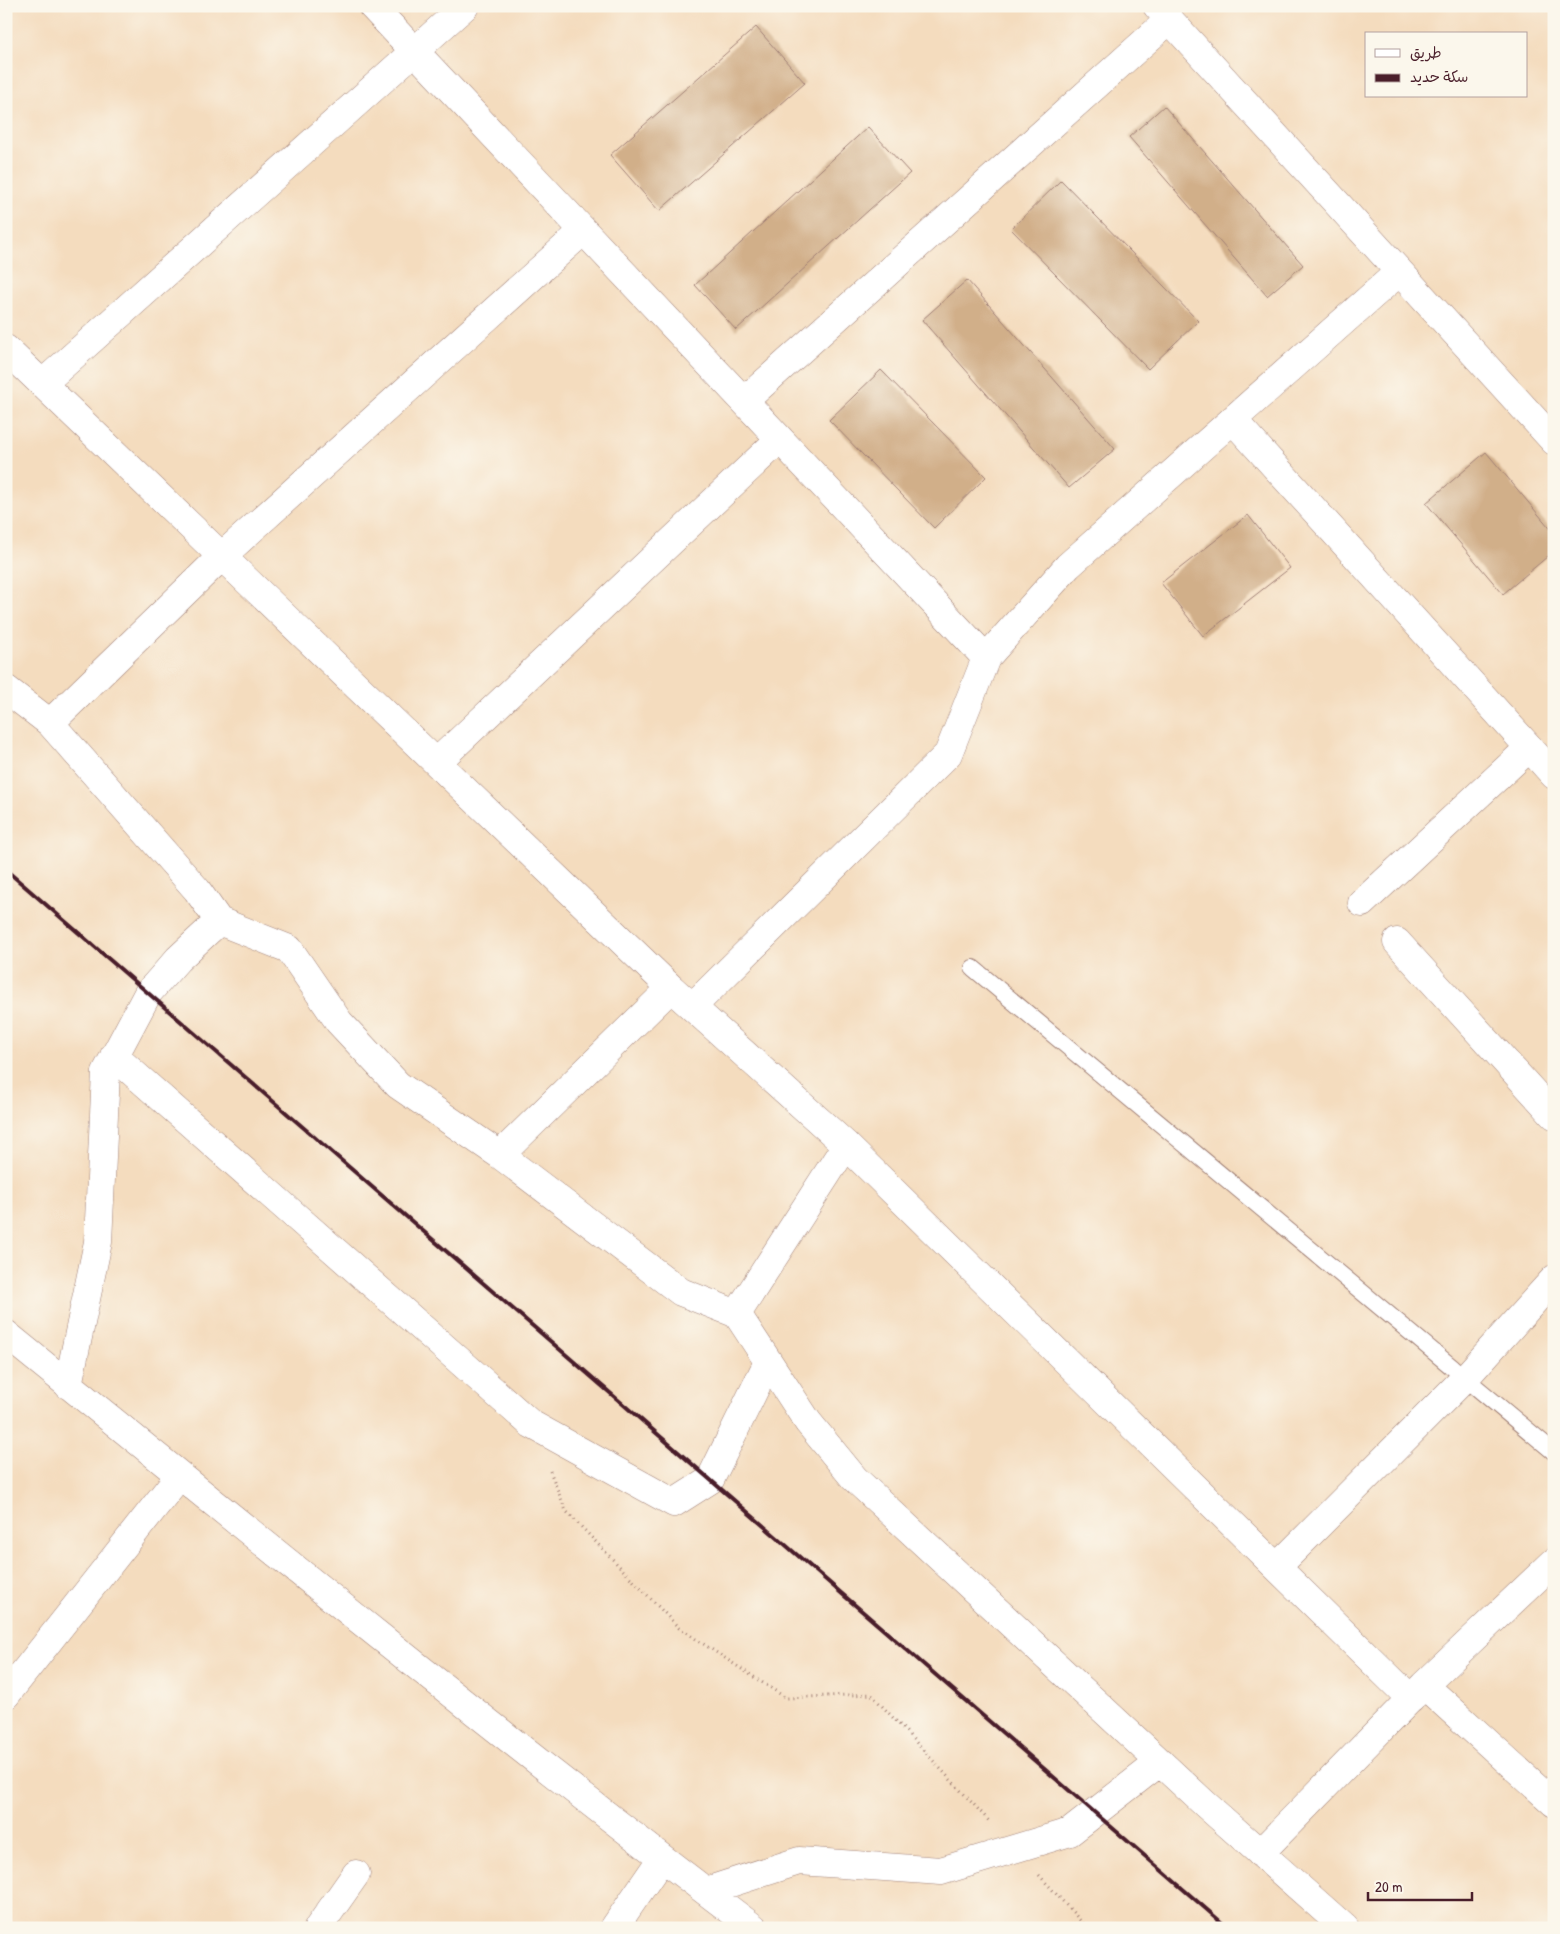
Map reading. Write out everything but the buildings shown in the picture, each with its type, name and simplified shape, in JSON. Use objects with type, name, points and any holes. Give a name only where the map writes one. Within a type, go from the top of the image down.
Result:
[{"type":"street","points":[[372,6],[986,658]]},
{"type":"street","points":[[42,384],[465,6]]},
{"type":"street","points":[[744,401],[1163,13],[1554,441]]},
{"type":"street","points":[[50,723],[222,556],[583,231]]},
{"type":"street","points":[[692,1007],[948,754],[986,658],[1068,566],[1399,272]]},
{"type":"street","points":[[6,349],[671,988],[846,1145],[1277,1567],[1418,1692],[1554,1804]]},
{"type":"street","points":[[1232,420],[1554,775]]},
{"type":"street","points":[[437,762],[780,439]]},
{"type":"street","points":[[6,689],[50,723],[197,890],[220,921],[289,949],[339,1022],[398,1085],[500,1155],[680,1292],[737,1314],[808,1422],[854,1478],[1160,1762],[1345,1928]]},
{"type":"street","points":[[1362,903],[1529,748]]},
{"type":"street","points":[[68,1385],[98,1242],[106,1072],[148,994],[178,959],[220,921]]},
{"type":"street","points":[[1397,942],[1554,1114]]},
{"type":"street","points":[[500,1155],[671,988]]},
{"type":"street","points":[[114,1056],[531,1424],[674,1503],[710,1480],[768,1362]]},
{"type":"street","points":[[737,1314],[846,1145]]},
{"type":"street","points":[[1277,1567],[1465,1378],[1554,1279]]},
{"type":"street","points":[[6,1334],[179,1476],[662,1858],[754,1928]]},
{"type":"street","points":[[6,1695],[179,1476]]},
{"type":"street","points":[[1260,1853],[1418,1692],[1554,1562]]},
{"type":"street","points":[[706,1891],[799,1861],[941,1871],[1070,1832],[1160,1762]]},
{"type":"street","points":[[614,1928],[662,1858]]},
{"type":"street","points":[[318,1928],[356,1874]]},
{"type":"lane","points":[[973,968],[1554,1452]]},
{"type":"path","points":[[531,1424],[566,1511],[679,1628],[786,1698],[871,1694],[1087,1928]]},
{"type":"railway","points":[[6,870],[1228,1928]]}]
